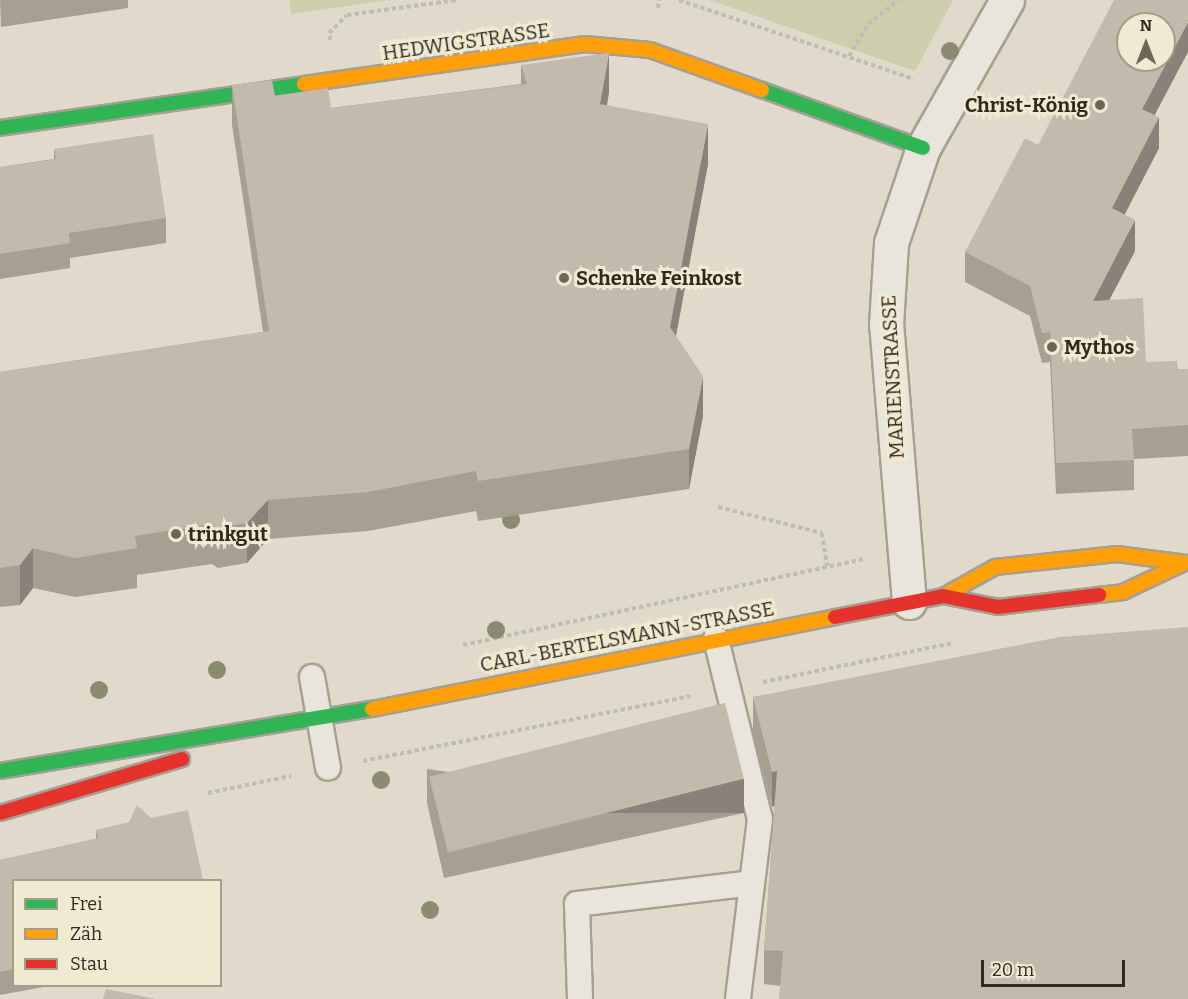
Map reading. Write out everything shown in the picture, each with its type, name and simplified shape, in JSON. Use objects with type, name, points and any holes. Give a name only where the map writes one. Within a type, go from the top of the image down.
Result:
[{"type":"main road","name":"HEDWIGSTRASSE","points":[[0,128],[585,44],[650,50],[923,148]]},
{"type":"main road","name":"CARL-BERTELSMANN-STRASSE","points":[[943,597],[995,567],[1117,554],[1186,562]]},
{"type":"main road","name":"CARL-BERTELSMANN-STRASSE","points":[[0,771],[319,719],[909,602],[943,597],[998,607],[1123,592],[1186,562]]},
{"type":"main road","name":"CARL-BERTELSMANN-STRASSE","points":[[0,813],[319,719]]},
{"type":"street","name":"MARIENSTRASSE","points":[[909,602],[886,325],[891,243],[923,148],[1007,0]]},
{"type":"lane","points":[[716,639],[760,819],[738,999]]},
{"type":"lane","points":[[312,677],[328,768]]},
{"type":"lane","points":[[580,999],[578,904],[752,883]]},
{"type":"path","points":[[336,80],[329,33],[347,15],[457,0]]},
{"type":"path","points":[[679,0],[954,93]]},
{"type":"path","points":[[849,56],[868,24],[899,0]]},
{"type":"path","points":[[718,507],[822,533],[827,566]]},
{"type":"path","points":[[453,647],[840,564]]},
{"type":"path","points":[[199,795],[962,642]]},
{"type":"green space","points":[[289,0],[389,0],[291,14]]},
{"type":"green space","points":[[710,0],[953,0],[915,71]]},
{"type":"building","points":[[1114,0],[1188,0],[1188,22],[1176,45],[1176,12],[1116,12],[1116,72],[1162,72],[1142,109],[1159,117],[1112,208],[1135,220],[1093,301],[1143,298],[1146,362],[1177,361],[1178,369],[1188,369],[1188,425],[1132,429],[1134,460],[1056,463],[1050,332],[1042,333],[1030,286],[965,252],[1025,138],[1038,145]]},
{"type":"building","points":[[609,53],[600,104],[708,124],[670,327],[703,376],[689,449],[478,481],[476,471],[368,492],[268,500],[247,523],[218,528],[212,524],[135,536],[137,548],[75,558],[33,548],[20,565],[0,568],[0,372],[269,331],[232,85],[272,80],[275,96],[328,88],[331,108],[527,84],[521,65]]},
{"type":"building","points":[[153,134],[166,218],[69,233],[70,243],[0,254],[0,167],[56,159],[54,149]]},
{"type":"building","points":[[1188,627],[1188,999],[779,999],[783,951],[764,950],[777,771],[772,772],[753,697],[1060,637]]},
{"type":"building","points":[[725,703],[744,779],[448,852],[429,777]]},
{"type":"building","points":[[137,805],[151,818],[188,810],[203,879],[12,879],[12,969],[0,972],[0,860],[98,838],[96,830],[129,822]]},
{"type":"building","points":[[106,989],[156,999],[103,999]]},
{"type":"traffic: fast","points":[[0,128],[304,84]]},
{"type":"traffic: fast","points":[[762,90],[923,148]]},
{"type":"traffic: fast","points":[[0,771],[372,709]]},
{"type":"traffic: slow","points":[[304,84],[585,44],[650,50],[762,90]]},
{"type":"traffic: slow","points":[[943,596],[995,567],[1117,554],[1186,563]]},
{"type":"traffic: slow","points":[[1099,595],[1123,592],[1184,563]]},
{"type":"traffic: slow","points":[[372,709],[835,617]]},
{"type":"traffic: jam","points":[[835,617],[943,596],[998,607],[1099,595]]},
{"type":"traffic: jam","points":[[0,813],[182,759]]},
{"type":"place","name":"Christ-König","points":[[1100,105]]},
{"type":"place","name":"Schenke Feinkost","points":[[564,278]]},
{"type":"place","name":"Mythos","points":[[1052,347]]},
{"type":"place","name":"trinkgut","points":[[176,534]]}]
